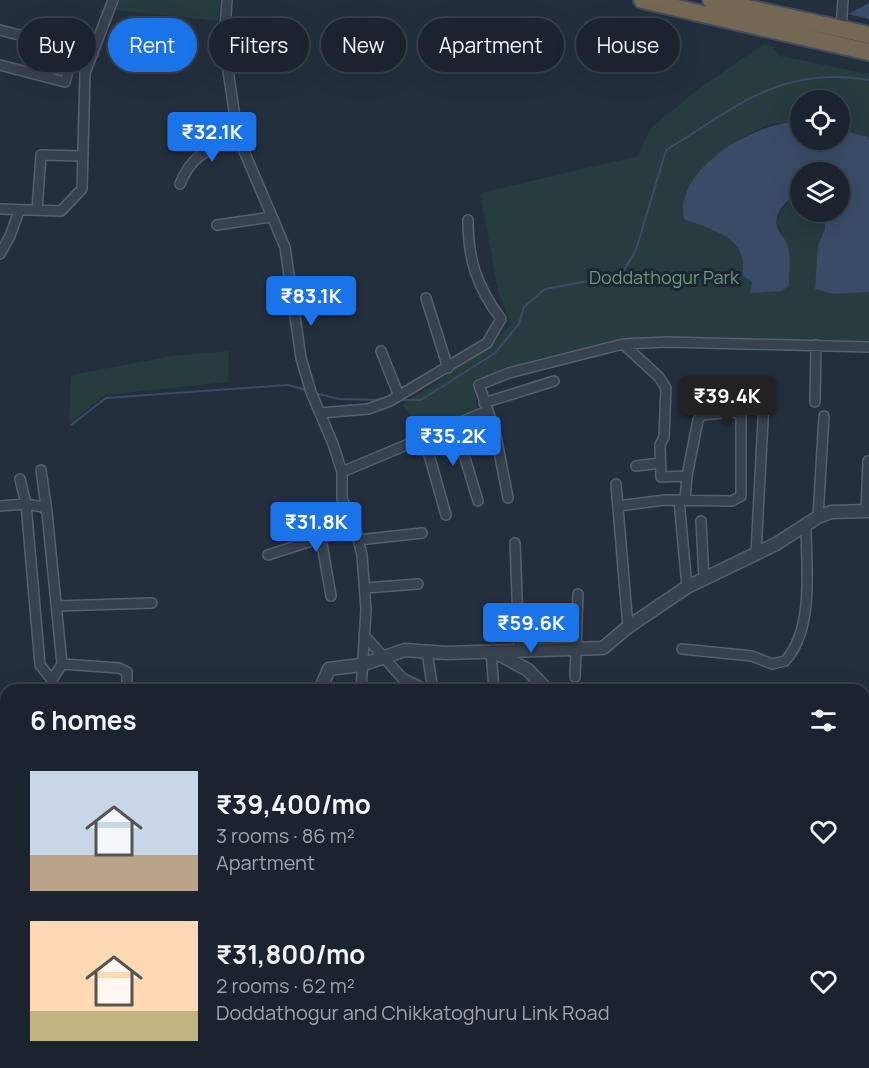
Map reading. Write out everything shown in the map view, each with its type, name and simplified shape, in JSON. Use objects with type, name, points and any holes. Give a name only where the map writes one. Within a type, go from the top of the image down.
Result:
[{"type":"highway","points":[[642,0],[869,52]]},
{"type":"highway","points":[[711,0],[869,35]]},
{"type":"street","points":[[96,45],[113,0]]},
{"type":"street","points":[[227,0],[224,44],[238,137],[285,247],[302,358],[342,472],[342,499],[356,526],[366,610],[361,684]]},
{"type":"street","points":[[841,29],[843,0]]},
{"type":"street","points":[[0,30],[18,36]]},
{"type":"street","points":[[0,64],[18,69]]},
{"type":"street","points":[[31,72],[65,81],[68,72]]},
{"type":"street","points":[[0,208],[61,212],[82,189],[86,72]]},
{"type":"street","points":[[180,184],[186,168],[196,157],[238,137]]},
{"type":"street","points":[[36,210],[41,155],[83,156]]},
{"type":"street","points":[[0,254],[10,236],[19,211]]},
{"type":"street","points":[[217,225],[271,217]]},
{"type":"street","points":[[320,413],[368,409],[399,396],[487,343],[501,319],[481,292],[468,241],[468,220]]},
{"type":"street","points":[[426,297],[448,368]]},
{"type":"street","points":[[623,344],[659,377],[666,388],[660,477],[687,476]]},
{"type":"street","points":[[508,498],[495,431],[479,385],[509,373],[623,344],[869,347]]},
{"type":"street","points":[[815,402],[816,345]]},
{"type":"street","points":[[381,351],[399,396]]},
{"type":"street","points":[[342,472],[455,425],[485,407],[554,381]]},
{"type":"street","points":[[756,553],[764,400]]},
{"type":"street","points":[[618,506],[682,500],[732,501],[741,496],[741,416],[735,412],[702,415],[698,420],[682,500],[687,587]]},
{"type":"street","points":[[818,517],[824,416]]},
{"type":"street","points":[[455,425],[478,501]]},
{"type":"street","points":[[424,438],[446,515]]},
{"type":"street","points":[[323,684],[329,669],[361,665],[405,650],[427,652],[519,649],[576,651],[603,648],[628,627],[687,587],[756,553],[818,517],[831,512],[867,511],[868,461]]},
{"type":"street","points":[[636,466],[660,463]]},
{"type":"street","points":[[41,470],[62,664],[52,684]]},
{"type":"street","points":[[20,479],[26,504],[40,665],[52,680]]},
{"type":"street","points":[[616,484],[628,627]]},
{"type":"street","points":[[0,506],[26,504],[43,507],[46,512]]},
{"type":"street","points":[[700,521],[704,578]]},
{"type":"street","points":[[682,650],[752,656],[772,664],[784,661],[795,642],[804,616],[806,524]]},
{"type":"street","points":[[268,555],[356,526]]},
{"type":"street","points":[[358,540],[423,533]]},
{"type":"street","points":[[321,538],[331,596]]},
{"type":"street","points":[[515,543],[519,649]]},
{"type":"street","points":[[364,588],[418,584]]},
{"type":"street","points":[[575,677],[578,594]]},
{"type":"street","points":[[57,606],[152,603]]},
{"type":"street","points":[[364,635],[385,656],[402,678],[414,684]]},
{"type":"street","points":[[491,651],[494,684]]},
{"type":"street","points":[[491,651],[528,670],[541,684]]},
{"type":"street","points":[[427,652],[432,684]]},
{"type":"street","points":[[62,664],[119,668],[127,672],[127,684]]},
{"type":"green space","points":[[120,0],[220,0],[218,18],[209,18],[209,20],[116,10]]},
{"type":"green space","name":"Doddathogur Park","points":[[764,44],[773,47],[780,56],[869,74],[869,137],[850,132],[850,90],[790,90],[790,122],[777,123],[758,129],[720,153],[689,186],[684,199],[684,219],[716,231],[734,243],[743,261],[742,274],[752,282],[751,293],[789,285],[788,247],[776,221],[787,202],[790,200],[790,222],[825,222],[825,229],[818,245],[834,294],[869,292],[869,343],[631,341],[590,347],[531,361],[473,380],[478,410],[422,429],[402,405],[491,346],[511,324],[499,295],[480,193],[638,156],[650,129],[698,89]]},
{"type":"green space","points":[[229,351],[228,382],[106,395],[69,423],[71,375],[172,356]]},
{"type":"water","points":[[869,3],[869,19],[848,14]]},
{"type":"water","points":[[790,123],[790,150],[850,150],[850,132],[869,137],[869,292],[834,294],[815,289],[818,245],[825,229],[825,222],[850,222],[850,162],[790,162],[790,200],[783,206],[776,221],[787,244],[790,261],[789,285],[782,291],[750,293],[752,282],[742,275],[743,262],[734,243],[716,232],[684,219],[684,200],[691,183],[704,166],[740,140],[760,130]]},
{"type":"waterway","points":[[401,400],[421,400],[495,353],[519,324],[524,307],[545,289],[621,275],[636,250],[666,150],[738,105],[784,84],[838,77],[869,80]]},
{"type":"waterway","points":[[71,425],[106,398],[288,385],[307,390]]},
{"type":"waterway","points":[[315,393],[339,399],[383,400]]}]
